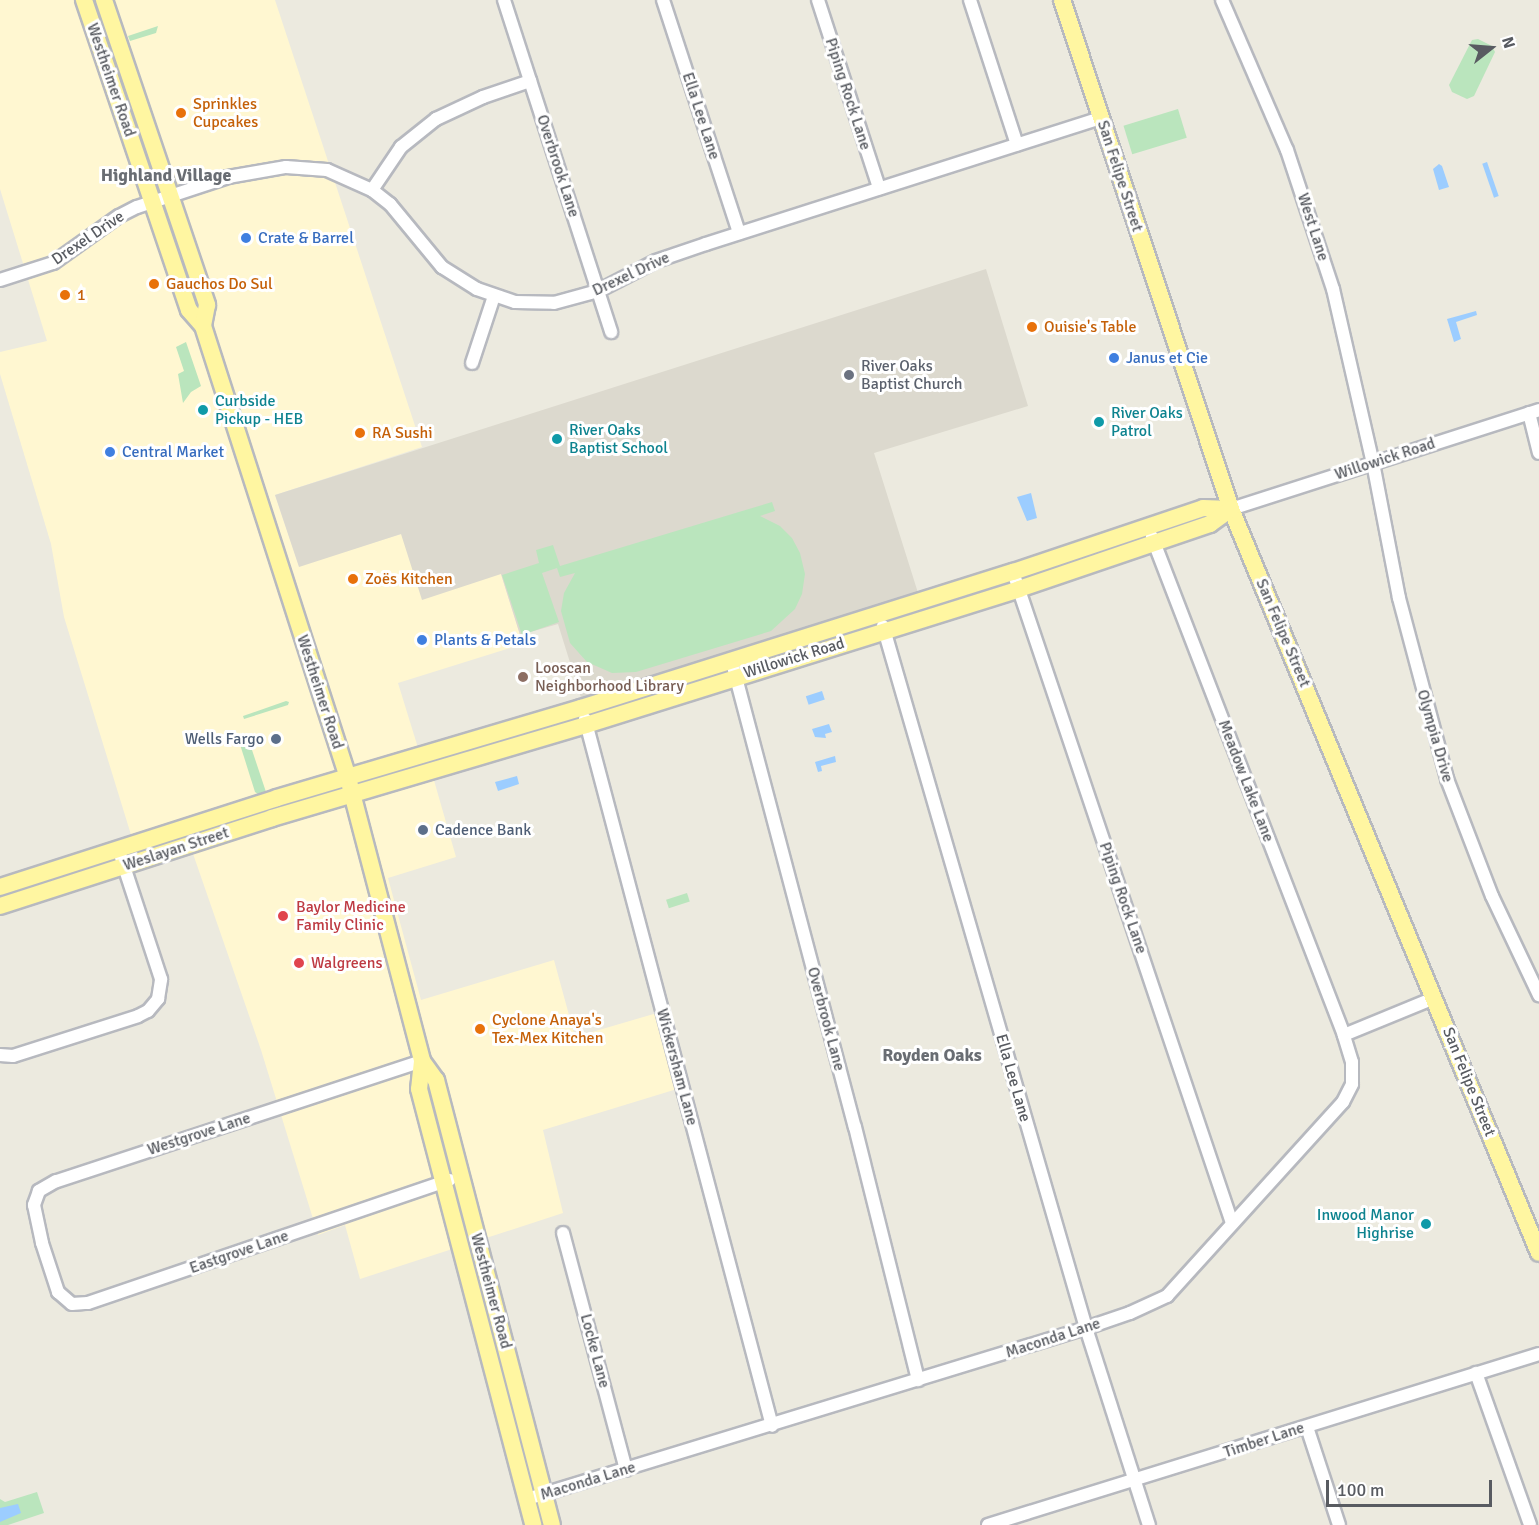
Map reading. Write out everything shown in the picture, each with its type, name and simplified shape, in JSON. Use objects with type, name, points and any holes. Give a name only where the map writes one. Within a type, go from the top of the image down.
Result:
[{"type":"main road","name":"Westheimer Road","points":[[84,0],[189,310],[203,326],[348,778],[422,1062],[419,1089],[533,1525]]},
{"type":"main road","name":"Westheimer Road","points":[[104,0],[207,305],[203,326]]},
{"type":"main road","name":"San Felipe Street","points":[[1062,0],[1231,509],[1539,1253]]},
{"type":"main road","name":"Willowick Road","points":[[348,778],[581,708],[731,659],[1014,572],[1203,508],[1231,509]]},
{"type":"main road","name":"Willowick Road","points":[[352,794],[586,725],[736,676],[1019,589],[1210,524],[1231,509]]},
{"type":"main road","name":"Weslayan Street","points":[[0,887],[118,848],[348,778]]},
{"type":"main road","name":"Weslayan Street","points":[[0,906],[352,794]]},
{"type":"main road","name":"Westheimer Road","points":[[422,1062],[436,1080],[552,1525]]},
{"type":"street","name":"Overbrook Lane","points":[[504,0],[611,332]]},
{"type":"street","name":"Ella Lee Lane","points":[[663,0],[739,233]]},
{"type":"street","name":"Piping Rock Lane","points":[[818,0],[879,188]]},
{"type":"street","points":[[970,0],[1017,145]]},
{"type":"street","name":"West Lane","points":[[1222,0],[1287,150],[1311,220],[1343,330],[1373,463]]},
{"type":"street","points":[[372,190],[401,147],[436,119],[483,97],[530,81]]},
{"type":"street","name":"Drexel Drive","points":[[0,280],[53,263],[119,216],[152,201],[241,173],[286,167],[327,170],[372,190],[390,204],[442,267],[494,296],[515,302],[554,303],[598,291],[656,261],[1100,118]]},
{"type":"street","points":[[472,363],[494,296]]},
{"type":"street","points":[[1534,412],[1539,453]]},
{"type":"street","name":"Willowick Road","points":[[1231,509],[1534,412]]},
{"type":"street","name":"Olympia Drive","points":[[1373,463],[1399,598],[1447,779],[1492,896],[1539,995]]},
{"type":"street","name":"Meadow Lake Lane","points":[[1149,526],[1344,1035]]},
{"type":"street","name":"Piping Rock Lane","points":[[1014,572],[1232,1223]]},
{"type":"street","name":"Ella Lee Lane","points":[[881,612],[883,630],[1086,1328],[1149,1525]]},
{"type":"street","points":[[863,618],[883,630]]},
{"type":"street","name":"Overbrook Lane","points":[[731,659],[918,1380]]},
{"type":"street","name":"Wickersham Lane","points":[[581,708],[772,1426]]},
{"type":"street","points":[[0,1055],[12,1056],[58,1042],[138,1016],[154,1005],[160,993],[161,979],[118,848]]},
{"type":"street","points":[[1344,1035],[1434,998]]},
{"type":"street","name":"Maconda Lane","points":[[527,1499],[772,1426],[1086,1328],[1130,1313],[1167,1296],[1343,1102],[1352,1084],[1352,1062],[1344,1035]]},
{"type":"street","name":"Westgrove Lane","points":[[45,1253],[34,1205],[39,1191],[56,1181],[422,1062]]},
{"type":"street","name":"Eastgrove Lane","points":[[45,1253],[58,1292],[72,1304],[88,1303],[461,1176]]},
{"type":"street","name":"Locke Lane","points":[[563,1233],[626,1470]]},
{"type":"street","name":"Timber Lane","points":[[988,1525],[1539,1354]]},
{"type":"street","points":[[1476,1373],[1530,1525]]},
{"type":"street","points":[[1307,1426],[1338,1525]]},
{"type":"shaded area","points":[[0,0],[275,0],[422,447],[275,495],[299,566],[401,534],[501,574],[523,644],[398,683],[419,751],[425,749],[456,857],[388,878],[421,1000],[554,960],[575,1037],[657,1013],[677,1089],[543,1130],[563,1213],[360,1279],[345,1225],[318,1235],[261,1050],[182,822],[132,838],[64,617],[51,544],[0,374],[0,352],[47,341],[0,189]]},
{"type":"shaded area","name":"River Oaks Baptist School","points":[[986,269],[1028,406],[874,453],[919,596],[582,701],[558,624],[520,635],[501,574],[422,600],[401,534],[299,567],[275,495]]},
{"type":"green space","points":[[158,26],[156,33],[130,41],[128,36]]},
{"type":"green space","points":[[1478,39],[1492,46],[1495,52],[1474,96],[1467,99],[1452,92],[1449,85],[1472,40]]},
{"type":"green space","points":[[1178,109],[1187,138],[1132,154],[1123,126]]},
{"type":"green space","points":[[186,342],[201,386],[191,392],[183,403],[178,374],[184,371],[176,347]]},
{"type":"green space","points":[[772,502],[775,511],[760,516],[780,526],[792,538],[800,553],[805,574],[802,594],[795,609],[771,631],[636,672],[612,673],[587,662],[570,643],[561,611],[564,593],[575,573],[560,577],[557,568],[542,573],[559,622],[522,635],[502,575],[539,563],[536,550],[553,545],[560,566]]},
{"type":"green space","points":[[286,701],[289,702],[288,705],[244,719],[243,716]]},
{"type":"green space","points":[[242,734],[247,735],[266,792],[258,794],[255,792],[238,738]]},
{"type":"green space","points":[[687,893],[690,902],[669,908],[666,900]]},
{"type":"green space","points":[[37,1492],[44,1513],[8,1525],[0,1525],[0,1499],[5,1502]]},
{"type":"water","points":[[1487,162],[1499,196],[1494,198],[1482,164]]},
{"type":"water","points":[[1439,164],[1442,166],[1449,187],[1439,190],[1433,169]]},
{"type":"water","points":[[1476,311],[1477,315],[1456,322],[1461,339],[1454,342],[1447,319]]},
{"type":"water","points":[[1031,493],[1037,518],[1027,521],[1017,497]]},
{"type":"water","points":[[822,691],[825,700],[809,705],[806,696]]},
{"type":"water","points":[[829,724],[832,732],[825,734],[826,738],[815,737],[812,729]]},
{"type":"water","points":[[835,756],[836,762],[821,766],[822,771],[818,772],[815,762]]},
{"type":"water","points":[[517,776],[519,784],[498,791],[495,782]]},
{"type":"water","points":[[18,1504],[21,1513],[0,1522],[0,1508]]},
{"type":"place","name":"Sprinkles Cupcakes","points":[[181,113]]},
{"type":"place","name":"Crate & Barrel","points":[[246,238]]},
{"type":"place","name":"Gauchos Do Sul","points":[[154,284]]},
{"type":"place","name":"1","points":[[65,295]]},
{"type":"place","name":"Ouisie's Table","points":[[1032,327]]},
{"type":"place","name":"Janus et Cie","points":[[1114,358]]},
{"type":"place","name":"River Oaks Baptist Church","points":[[849,375]]},
{"type":"place","name":"Curbside Pickup - HEB","points":[[203,410]]},
{"type":"place","name":"River Oaks Patrol","points":[[1099,422]]},
{"type":"place","name":"RA Sushi","points":[[360,433]]},
{"type":"place","name":"River Oaks Baptist School","points":[[557,439]]},
{"type":"place","name":"Central Market","points":[[110,452]]},
{"type":"place","name":"Zoës Kitchen","points":[[353,579]]},
{"type":"place","name":"Plants & Petals","points":[[422,640]]},
{"type":"place","name":"Looscan Neighborhood Library","points":[[523,677]]},
{"type":"place","name":"Wells Fargo","points":[[276,739]]},
{"type":"place","name":"Cadence Bank","points":[[423,830]]},
{"type":"place","name":"Baylor Medicine Family Clinic","points":[[283,916]]},
{"type":"place","name":"Walgreens","points":[[299,963]]},
{"type":"place","name":"Cyclone Anaya's Tex-Mex Kitchen","points":[[480,1029]]},
{"type":"place","name":"Inwood Manor Highrise","points":[[1426,1224]]},
{"type":"district","name":"Highland Village","points":[[166,175]]},
{"type":"district","name":"Royden Oaks","points":[[932,1055]]}]
